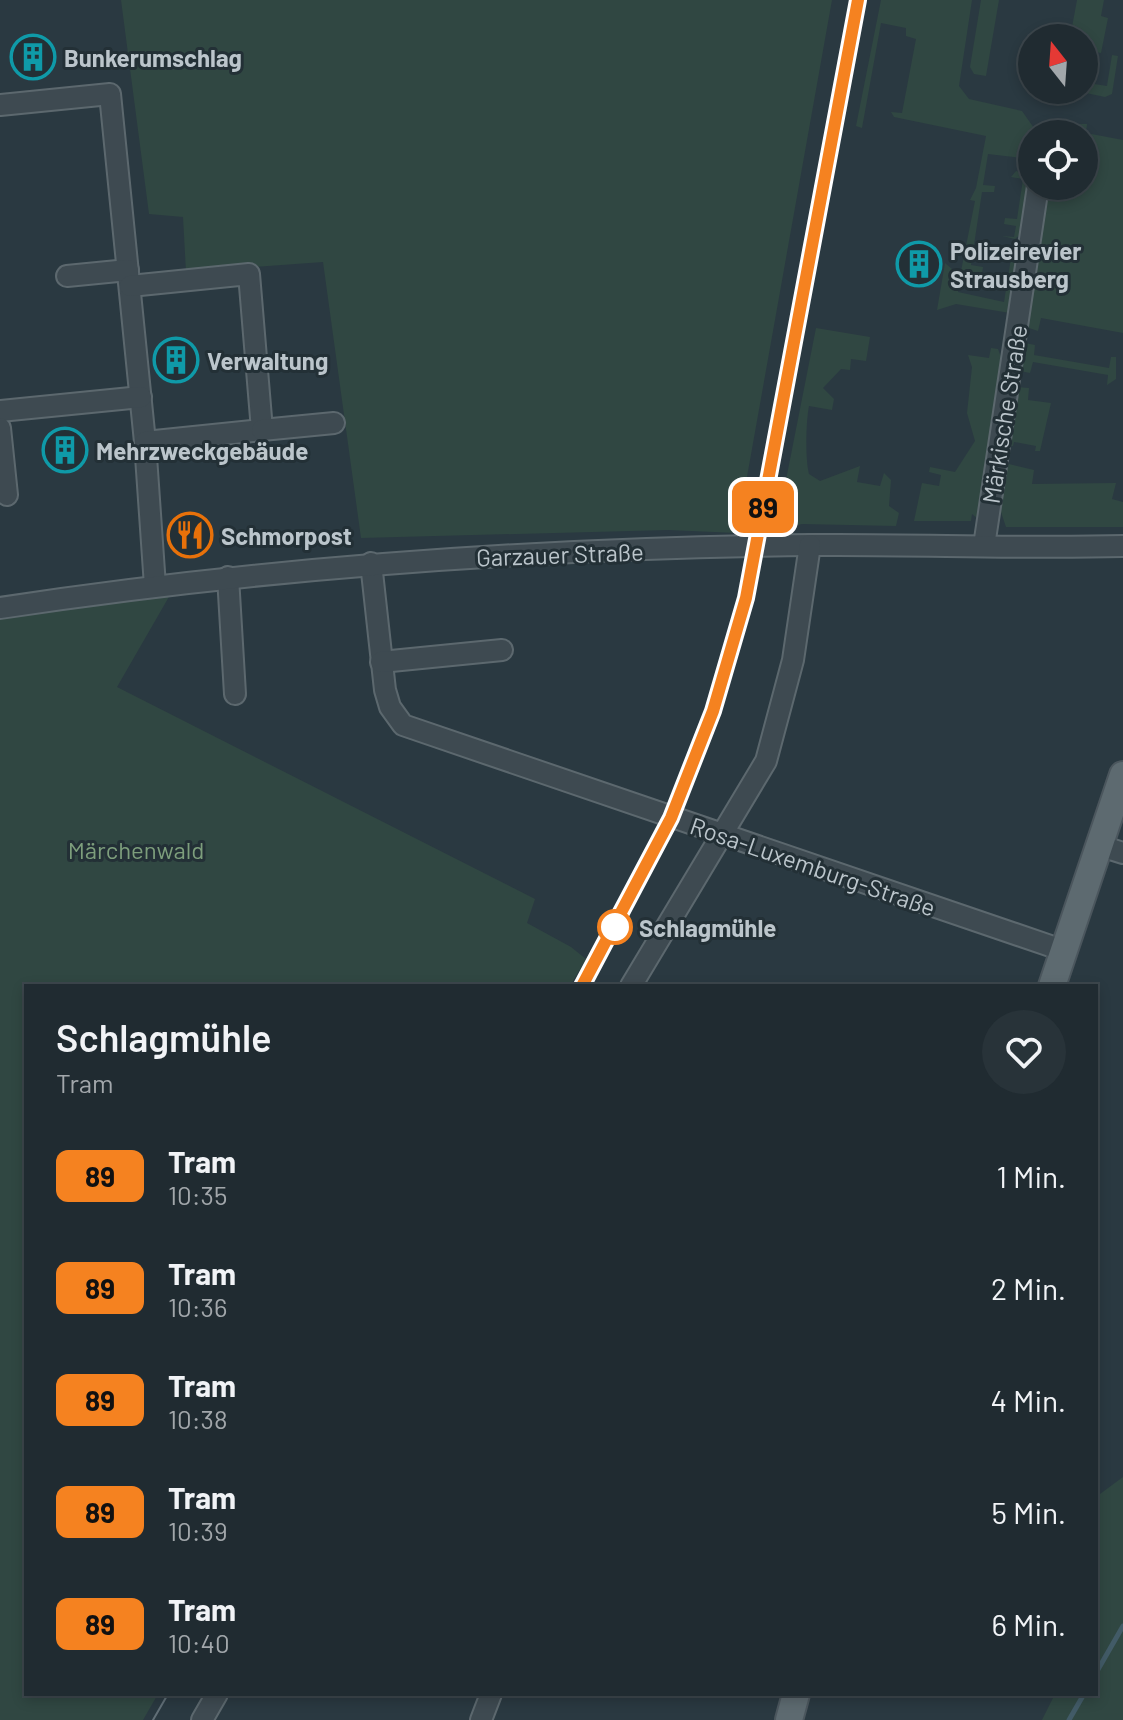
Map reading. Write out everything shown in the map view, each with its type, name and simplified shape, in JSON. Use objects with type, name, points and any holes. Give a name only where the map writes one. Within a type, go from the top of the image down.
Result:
[{"type":"main road","points":[[1053,984],[1112,849],[1123,775]]},
{"type":"main road","points":[[789,1720],[795,1696]]},
{"type":"street","points":[[0,105],[110,94],[141,397],[155,586]]},
{"type":"street","name":"Märkische Straße","points":[[984,546],[1036,200]]},
{"type":"street","points":[[67,276],[129,278],[249,274],[262,430]]},
{"type":"street","points":[[0,411],[141,397]]},
{"type":"street","points":[[145,442],[334,423]]},
{"type":"street","points":[[0,428],[7,495]]},
{"type":"street","points":[[632,984],[742,804],[769,750],[793,660],[810,545]]},
{"type":"street","name":"Garzauer Straße","points":[[0,608],[228,577],[371,563],[549,553],[810,545],[1123,546]]},
{"type":"street","name":"Rosa-Luxemburg-Straße","points":[[371,563],[381,662],[390,707],[403,725],[1065,951]]},
{"type":"street","points":[[228,577],[235,694]]},
{"type":"street","points":[[381,662],[502,650]]},
{"type":"street","points":[[202,1720],[216,1696]]},
{"type":"street","points":[[481,1720],[490,1696]]},
{"type":"green space","points":[[121,0],[832,0],[737,533],[668,530],[361,538],[323,262],[186,272],[183,217],[149,214]]},
{"type":"green space","points":[[881,0],[972,0],[959,86],[969,99],[1022,111],[1028,120],[1018,120],[1018,157],[988,154],[983,185],[995,186],[994,192],[982,192],[971,265],[983,267],[982,274],[961,271],[975,201],[970,200],[976,188],[986,136],[894,117],[891,112],[902,113],[916,39],[906,36],[906,28],[881,23],[862,128],[856,126]]},
{"type":"green space","points":[[981,0],[999,0],[986,76],[974,74],[970,67]]},
{"type":"green space","points":[[1077,0],[1104,0],[1101,16],[1108,18],[1101,53],[1098,52],[1098,24],[1073,24]]},
{"type":"green space","points":[[1112,55],[1118,56],[1112,94],[1098,96],[1098,85],[1107,86]]},
{"type":"green space","points":[[1098,135],[1123,140],[1123,333],[1041,318],[1038,331],[1026,327],[1048,200],[1098,200]]},
{"type":"green space","points":[[1020,200],[1027,200],[1021,234],[1015,239],[1002,236],[1014,237],[1016,226],[1004,224],[1005,218],[1017,219]]},
{"type":"green space","points":[[1005,248],[1018,255],[1010,313],[956,304],[937,310],[945,263],[960,276],[958,292],[1004,302],[1011,258],[1004,256]]},
{"type":"green space","points":[[816,328],[870,337],[866,361],[851,359],[850,370],[841,369],[823,388],[834,399],[832,410],[809,406],[806,440],[809,474],[820,481],[860,466],[857,482],[880,486],[884,473],[891,480],[889,506],[899,513],[896,526],[802,524],[762,533],[770,493],[783,495]]},
{"type":"green space","points":[[1025,343],[1035,345],[1034,355],[1109,368],[1111,357],[1116,357],[1116,379],[1107,385],[1108,375],[1033,362],[1030,373],[1020,371]]},
{"type":"green space","points":[[991,348],[998,349],[1002,360],[977,518],[972,514],[971,521],[914,521],[922,483],[939,486],[941,475],[929,472],[930,467],[955,472],[975,441],[967,413],[972,367],[968,355],[989,358]]},
{"type":"green space","points":[[1017,387],[1029,388],[1028,400],[1051,403],[1040,451],[1035,451],[1036,446],[1014,442],[1013,446],[1008,446]]},
{"type":"green space","points":[[1004,465],[1034,470],[1032,484],[1116,483],[1112,499],[1123,502],[1123,527],[1006,527],[999,506]]},
{"type":"green space","name":"Märchenwald","points":[[170,595],[117,687],[535,899],[527,923],[571,947],[586,959],[571,984],[24,984],[24,1696],[157,1696],[143,1720],[0,1720],[0,615]]},
{"type":"green space","points":[[1123,1477],[1123,1720],[1042,1720],[1054,1696],[1098,1696],[1100,1494]]},
{"type":"waterway","points":[[1098,1670],[1123,1626]]},
{"type":"waterway","points":[[1069,1720],[1083,1696]]},
{"type":"tram line","points":[[583,984],[671,818],[713,711],[746,598],[858,0]]},
{"type":"tram line","name":"89","points":[[583,984],[671,818],[713,711],[746,598],[858,0]]},
{"type":"tram line","points":[[153,1720],[167,1696]]},
{"type":"place","name":"Bunkerumschlag","points":[[33,57]]},
{"type":"place","name":"Polizeirevier Strausberg","points":[[919,264]]},
{"type":"place","name":"Verwaltung","points":[[176,360]]},
{"type":"place","name":"Mehrzweckgebäude","points":[[65,450]]},
{"type":"place","name":"Schmorpost","points":[[190,535]]},
{"type":"place","name":"Schlagmühle","points":[[615,927]]}]
